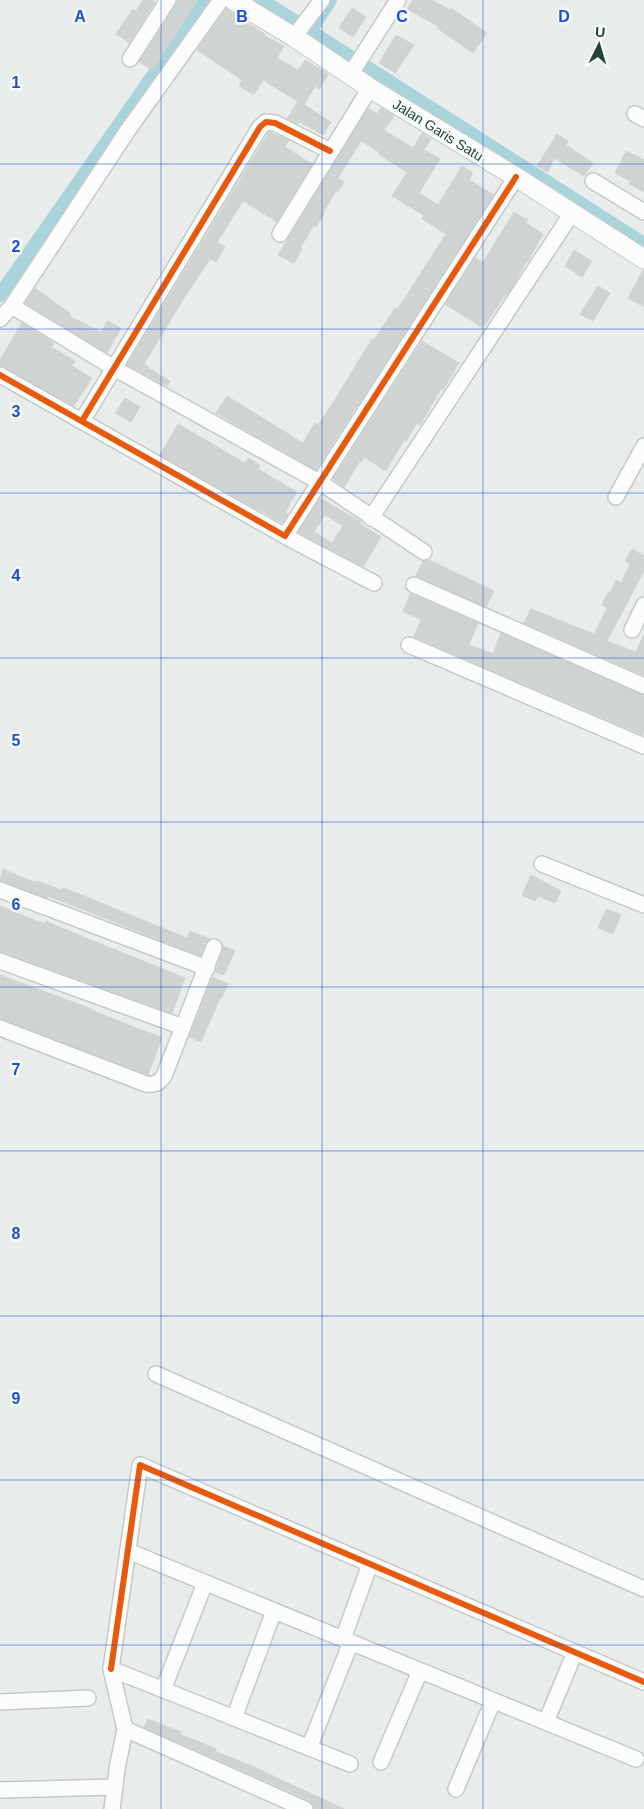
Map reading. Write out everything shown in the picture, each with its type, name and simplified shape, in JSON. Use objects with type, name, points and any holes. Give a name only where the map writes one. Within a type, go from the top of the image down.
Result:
[{"type":"street","points":[[130,59],[168,0]]},
{"type":"street","points":[[0,319],[12,306],[128,130],[221,0]]},
{"type":"street","name":"Jalan Garis Satu","points":[[233,0],[297,33],[352,70],[370,88],[516,177],[644,259]]},
{"type":"street","points":[[297,33],[322,0]]},
{"type":"street","points":[[352,70],[398,0]]},
{"type":"street","points":[[280,234],[370,88]]},
{"type":"street","points":[[82,421],[260,127],[266,122],[275,123],[330,152]]},
{"type":"street","points":[[285,536],[321,483],[516,177]]},
{"type":"street","points":[[593,180],[644,212]]},
{"type":"street","points":[[371,518],[572,213]]},
{"type":"street","points":[[12,306],[114,368],[321,483],[424,552]]},
{"type":"street","points":[[0,375],[285,536],[374,583]]},
{"type":"street","points":[[616,498],[644,446]]},
{"type":"street","points":[[414,585],[644,686]]},
{"type":"street","points":[[632,630],[644,606]]},
{"type":"street","points":[[409,645],[644,746]]},
{"type":"street","points":[[542,864],[644,904]]},
{"type":"street","points":[[0,890],[207,968]]},
{"type":"street","points":[[0,1028],[151,1084],[159,1082],[164,1076],[214,947]]},
{"type":"street","points":[[0,961],[183,1027]]},
{"type":"street","points":[[156,1374],[644,1589]]},
{"type":"street","points":[[112,1809],[125,1729],[111,1669],[140,1465],[644,1682]]},
{"type":"street","points":[[128,1551],[636,1759]]},
{"type":"street","points":[[309,1748],[347,1641],[370,1564]]},
{"type":"street","points":[[163,1690],[205,1582]]},
{"type":"street","points":[[234,1718],[274,1611]]},
{"type":"street","points":[[546,1722],[575,1652]]},
{"type":"street","points":[[111,1669],[350,1764]]},
{"type":"street","points":[[381,1762],[420,1671]]},
{"type":"street","points":[[0,1702],[88,1698]]},
{"type":"street","points":[[456,1788],[493,1701]]},
{"type":"street","points":[[125,1729],[304,1809]]},
{"type":"street","points":[[0,1790],[115,1787]]},
{"type":"building","points":[[143,0],[155,2],[129,43],[116,34],[133,9],[136,11]]},
{"type":"building","points":[[177,0],[197,0],[153,70],[139,62],[176,5]]},
{"type":"building","points":[[413,0],[432,0],[450,10],[451,8],[487,33],[473,53],[437,28],[438,26],[407,9]]},
{"type":"building","points":[[352,8],[366,17],[353,37],[339,28]]},
{"type":"building","points":[[226,9],[284,46],[277,58],[298,70],[305,60],[328,74],[319,89],[315,86],[304,105],[263,80],[254,95],[239,86],[242,80],[197,50]]},
{"type":"building","points":[[396,35],[414,45],[395,73],[379,63]]},
{"type":"building","points":[[298,101],[331,122],[323,135],[300,122],[298,124],[287,119]]},
{"type":"building","points":[[368,108],[377,114],[381,108],[394,116],[384,130],[413,148],[422,133],[431,139],[424,150],[440,159],[419,193],[438,205],[462,166],[473,173],[469,180],[494,195],[316,470],[216,413],[227,396],[303,443],[315,423],[318,425],[329,409],[372,339],[374,340],[395,308],[397,310],[446,234],[422,219],[424,215],[392,196],[407,172],[361,141],[338,178],[344,182],[338,192],[336,191],[316,227],[314,225],[300,248],[302,249],[294,263],[278,255]]},
{"type":"building","points":[[269,132],[289,140],[285,147],[312,164],[277,222],[243,201],[217,242],[225,247],[216,262],[210,259],[144,364],[170,381],[167,386],[127,365]]},
{"type":"building","points":[[557,134],[568,141],[566,145],[593,163],[584,176],[554,158],[548,172],[537,166]]},
{"type":"building","points":[[626,151],[644,160],[644,192],[629,184],[630,181],[615,173]]},
{"type":"building","points":[[514,212],[528,220],[526,223],[543,234],[510,291],[483,328],[445,304],[475,258],[483,262]]},
{"type":"building","points":[[574,250],[592,261],[582,277],[565,266]]},
{"type":"building","points":[[644,270],[644,307],[628,298]]},
{"type":"building","points":[[598,286],[610,293],[593,321],[580,314]]},
{"type":"building","points":[[35,288],[71,314],[69,316],[101,332],[108,321],[121,328],[107,353],[25,303]]},
{"type":"building","points":[[22,323],[54,343],[51,347],[75,361],[72,366],[92,378],[74,406],[0,366],[0,360]]},
{"type":"building","points":[[422,341],[459,363],[420,425],[417,423],[406,441],[404,440],[386,471],[364,457],[344,487],[333,479]]},
{"type":"building","points":[[125,398],[140,407],[131,422],[115,413]]},
{"type":"building","points":[[178,424],[245,463],[248,458],[260,465],[258,469],[297,492],[289,504],[285,513],[288,514],[282,523],[160,455]]},
{"type":"building","points":[[320,498],[361,522],[360,524],[381,537],[363,567],[298,532]],"holes":[[[325,515],[343,526],[332,543],[314,532]]]},
{"type":"building","points":[[632,549],[644,556],[644,571],[607,641],[636,652],[644,634],[644,676],[524,623],[531,609],[594,634],[607,608],[602,605],[616,580],[621,583],[630,564],[625,561]]},
{"type":"building","points":[[429,560],[494,591],[486,607],[416,576],[423,561]]},
{"type":"building","points":[[410,594],[478,623],[469,645],[493,654],[501,633],[644,695],[643,735],[414,637],[421,619],[403,612]]},
{"type":"building","points":[[3,869],[36,883],[37,881],[62,890],[63,888],[74,892],[187,938],[190,931],[210,939],[205,943],[201,956],[48,896],[47,898],[0,881]]},
{"type":"building","points":[[531,875],[561,891],[555,903],[538,896],[535,901],[522,895]]},
{"type":"building","points":[[0,906],[45,924],[46,921],[185,978],[172,1013],[0,951]]},
{"type":"building","points":[[606,909],[621,915],[613,934],[598,928]]},
{"type":"building","points":[[223,946],[235,951],[224,975],[216,972]]},
{"type":"building","points":[[0,975],[162,1037],[148,1075],[0,1019]]},
{"type":"building","points":[[213,977],[228,984],[201,1042],[189,1037]]},
{"type":"building","points":[[148,1719],[181,1732],[180,1734],[216,1749],[215,1751],[344,1809],[314,1809],[313,1804],[309,1800],[144,1727]]},
{"type":"waterway","points":[[0,295],[206,0]]},
{"type":"waterway","points":[[261,0],[644,244]]},
{"type":"waterway","points":[[310,31],[330,0]]},
{"type":"cycle path","points":[[82,421],[260,127],[266,122],[275,123],[330,151]]},
{"type":"cycle path","points":[[0,375],[285,536],[516,177]]},
{"type":"cycle path","points":[[111,1669],[140,1465],[644,1682]]}]
